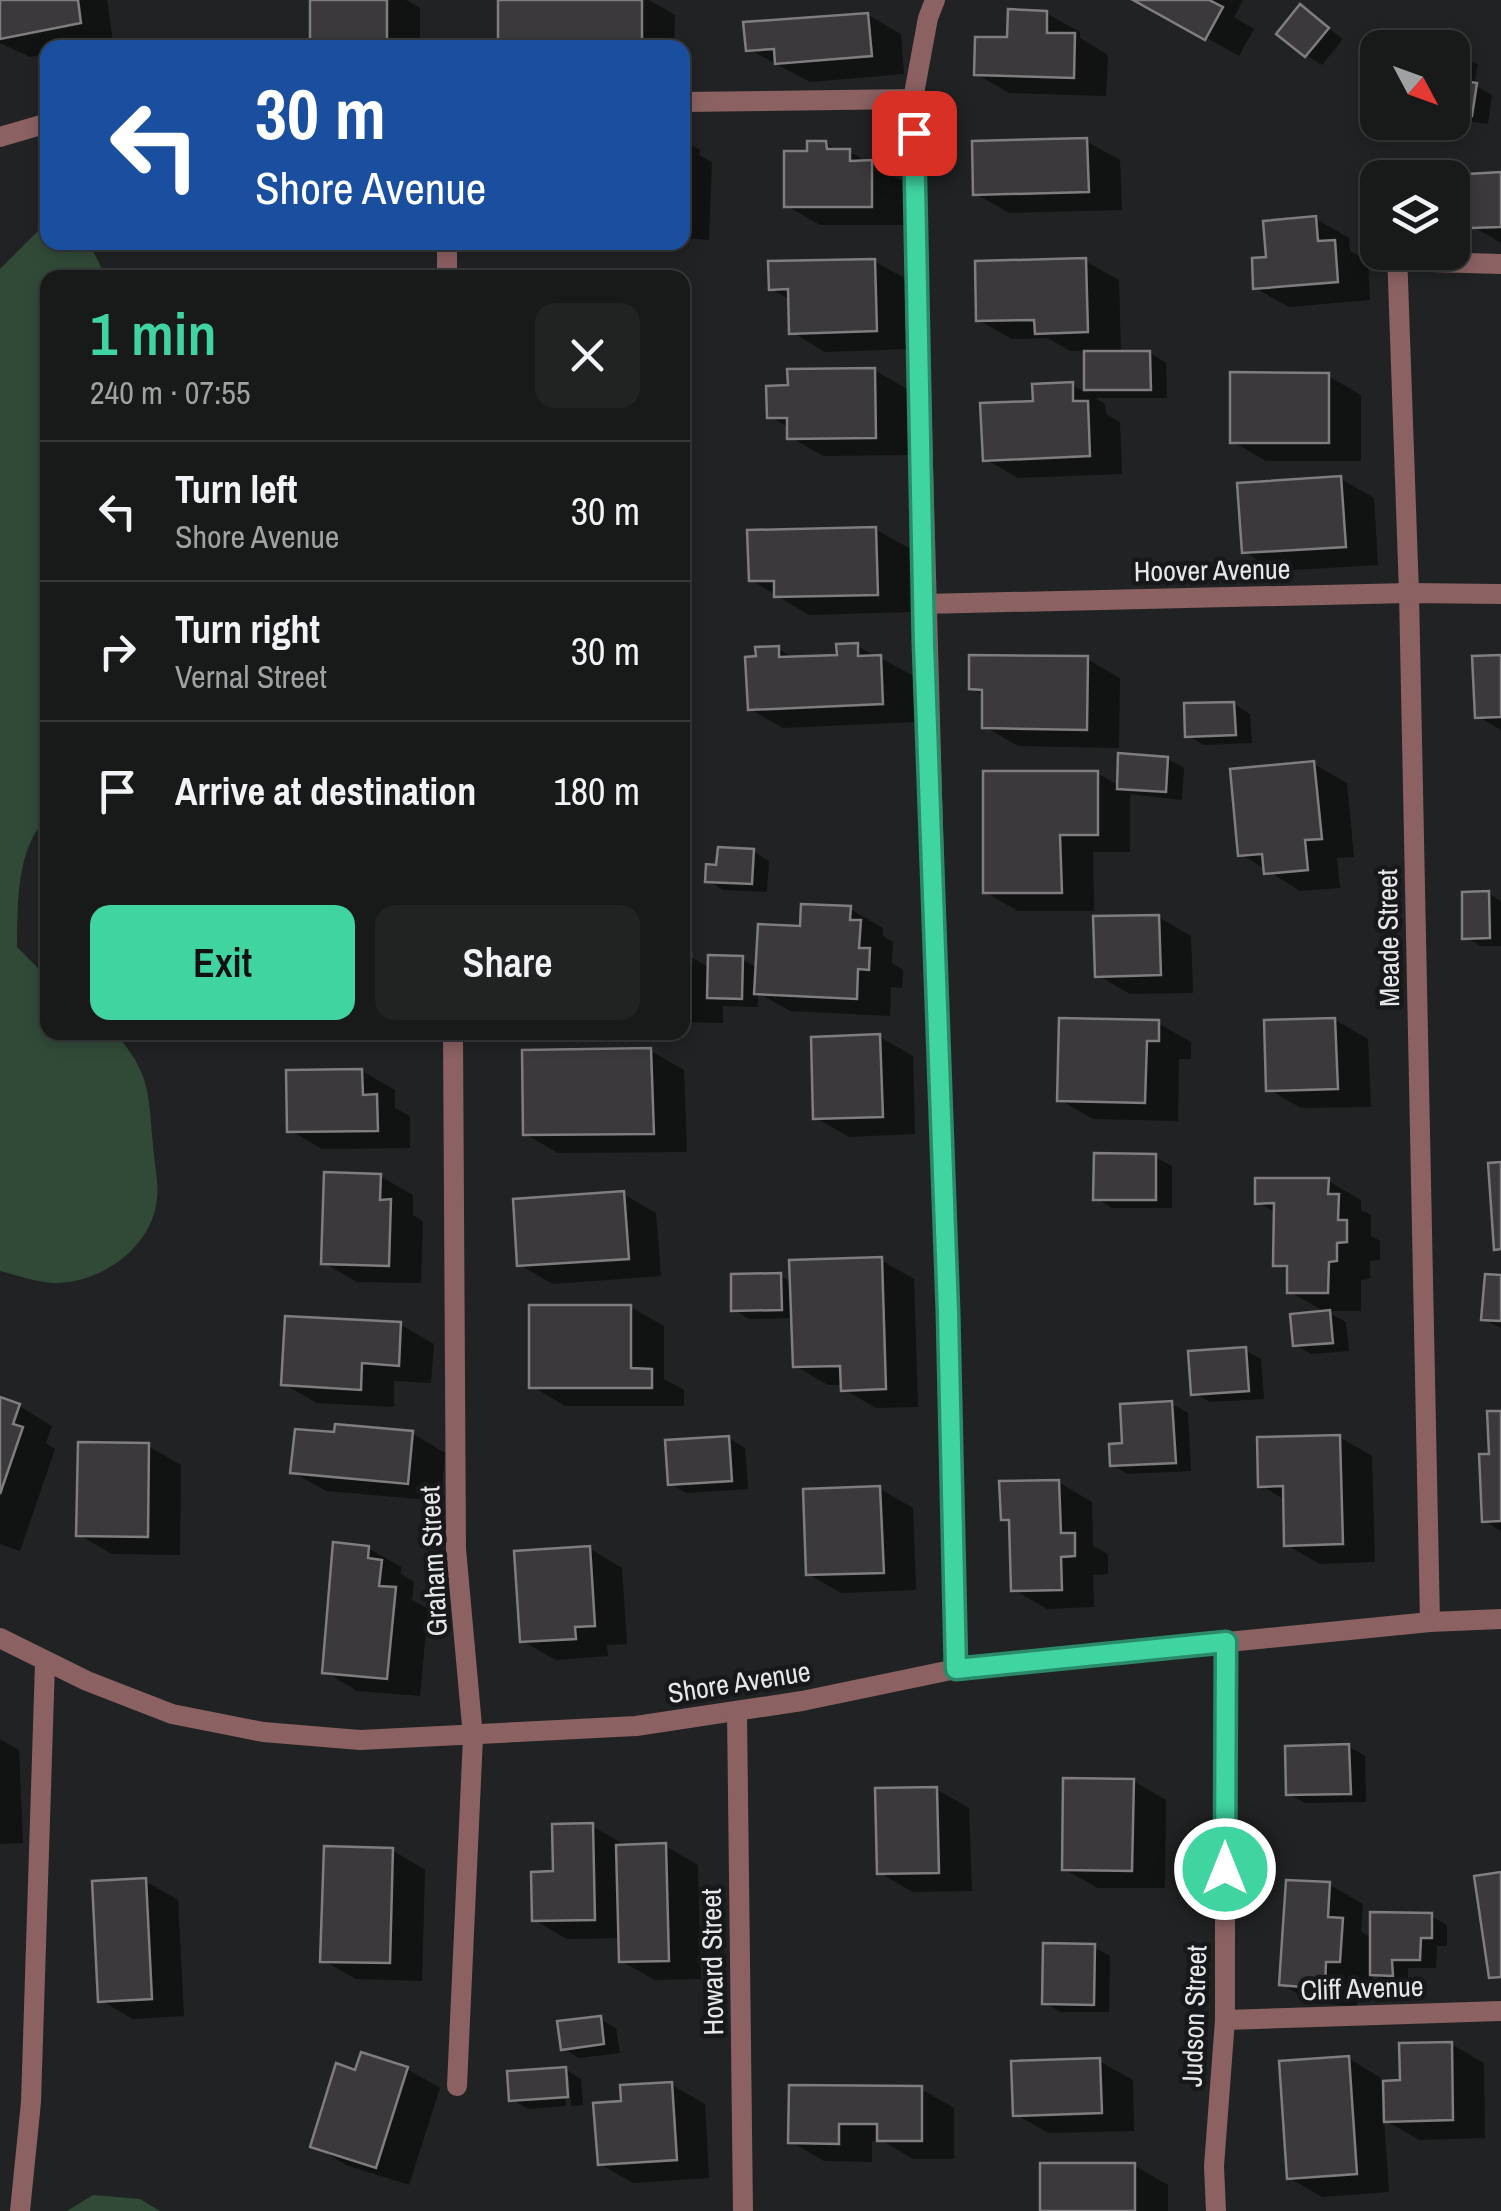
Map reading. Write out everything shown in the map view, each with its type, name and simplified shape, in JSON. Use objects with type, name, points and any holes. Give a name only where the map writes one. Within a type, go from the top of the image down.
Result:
[{"type":"street","points":[[935,0],[913,99],[956,1669]]},
{"type":"street","points":[[690,102],[913,99]]},
{"type":"street","points":[[0,137],[40,125]]},
{"type":"street","points":[[1470,262],[1501,264]]},
{"type":"street","name":"Meade Street","points":[[1397,270],[1409,593],[1430,1622]]},
{"type":"street","name":"Hoover Avenue","points":[[924,604],[1501,594]]},
{"type":"street","name":"Graham Street","points":[[452,1040],[456,1549],[473,1736],[457,2086]]},
{"type":"street","name":"Shore Avenue","points":[[0,1638],[128,1698],[217,1724],[326,1738],[473,1736],[636,1726],[737,1712],[956,1669],[1430,1622],[1501,1619]]},
{"type":"street","name":"Judson Street","points":[[1216,2211],[1214,2166],[1224,2020],[1226,1642]]},
{"type":"street","points":[[20,2211],[31,2102],[45,1662]]},
{"type":"street","name":"Howard Street","points":[[737,1712],[743,2211]]},
{"type":"street","name":"Cliff Avenue","points":[[1224,2020],[1501,2011]]},
{"type":"green space","points":[[40,229],[40,250],[92,250],[102,270],[40,270],[40,826],[24,861],[17,947],[40,970],[40,1040],[121,1040],[135,1060],[146,1085],[157,1192],[153,1217],[134,1247],[105,1270],[71,1282],[33,1280],[0,1271],[0,269]]},
{"type":"green space","points":[[93,2195],[140,2199],[160,2211],[67,2211]]},
{"type":"building","points":[[0,0],[78,0],[81,23],[0,39]]},
{"type":"building","points":[[310,0],[387,0],[387,40],[310,40]]},
{"type":"building","points":[[498,0],[642,0],[642,40],[498,40]]},
{"type":"building","points":[[1133,0],[1209,0],[1223,7],[1205,40]]},
{"type":"building","points":[[1300,4],[1329,28],[1305,57],[1276,34]]},
{"type":"building","points":[[1008,9],[1047,11],[1047,33],[1075,33],[1074,78],[974,75],[975,37],[1007,37]]},
{"type":"building","points":[[868,13],[872,56],[775,64],[774,49],[746,51],[743,22]]},
{"type":"building","points":[[1470,82],[1477,83],[1470,116]]},
{"type":"building","points":[[1087,138],[1089,192],[973,195],[972,141]]},
{"type":"building","points":[[807,141],[826,141],[827,149],[850,149],[850,161],[872,160],[872,207],[784,207],[784,151],[807,151]]},
{"type":"building","points":[[1501,172],[1501,227],[1471,228],[1470,174]]},
{"type":"building","points":[[1316,216],[1318,241],[1335,240],[1338,282],[1253,289],[1252,258],[1266,257],[1263,221]]},
{"type":"building","points":[[1086,258],[1088,332],[1035,334],[1034,320],[976,321],[975,261]]},
{"type":"building","points":[[875,259],[877,331],[789,334],[788,289],[769,290],[768,261]]},
{"type":"building","points":[[1084,351],[1150,351],[1151,390],[1084,390]]},
{"type":"building","points":[[875,368],[876,438],[787,439],[787,418],[767,418],[766,386],[788,385],[787,369]]},
{"type":"building","points":[[1230,372],[1329,373],[1329,443],[1230,443]]},
{"type":"building","points":[[1073,382],[1073,401],[1088,401],[1090,456],[983,461],[980,403],[1033,401],[1032,384]]},
{"type":"building","points":[[1341,476],[1346,547],[1242,553],[1237,483]]},
{"type":"building","points":[[876,527],[878,595],[774,597],[774,581],[749,581],[747,530]]},
{"type":"building","points":[[858,643],[858,656],[881,655],[883,704],[748,710],[745,657],[756,656],[755,647],[779,646],[779,657],[837,655],[836,644]]},
{"type":"building","points":[[969,655],[1088,656],[1087,730],[982,728],[982,690],[969,689]]},
{"type":"building","points":[[1501,655],[1501,717],[1475,718],[1472,656]]},
{"type":"building","points":[[1234,702],[1236,735],[1185,737],[1184,703]]},
{"type":"building","points":[[1118,753],[1168,757],[1166,792],[1117,789]]},
{"type":"building","points":[[1314,761],[1322,839],[1305,840],[1308,870],[1264,874],[1262,854],[1238,856],[1230,769]]},
{"type":"building","points":[[983,771],[1098,771],[1098,835],[1060,835],[1062,893],[983,893]]},
{"type":"building","points":[[718,847],[754,849],[752,884],[705,882],[706,864],[716,865]]},
{"type":"building","points":[[1489,891],[1490,938],[1462,939],[1462,892]]},
{"type":"building","points":[[801,904],[851,906],[850,920],[861,920],[859,948],[870,948],[869,970],[858,969],[857,999],[754,994],[758,924],[800,926]]},
{"type":"building","points":[[1159,915],[1161,975],[1095,977],[1093,916]]},
{"type":"building","points":[[708,955],[743,956],[742,999],[707,998]]},
{"type":"building","points":[[1059,1018],[1159,1020],[1159,1041],[1147,1041],[1145,1103],[1057,1101]]},
{"type":"building","points":[[1335,1018],[1338,1089],[1266,1091],[1264,1020]]},
{"type":"building","points":[[880,1034],[883,1117],[813,1119],[811,1037]]},
{"type":"building","points":[[651,1048],[654,1134],[523,1135],[522,1050]]},
{"type":"building","points":[[362,1069],[363,1095],[377,1094],[378,1131],[287,1132],[286,1070]]},
{"type":"building","points":[[1094,1153],[1156,1154],[1156,1200],[1093,1200]]},
{"type":"building","points":[[1501,1162],[1501,1249],[1494,1250],[1488,1163]]},
{"type":"building","points":[[324,1172],[381,1174],[380,1200],[391,1199],[389,1266],[321,1264]]},
{"type":"building","points":[[1255,1178],[1329,1178],[1328,1194],[1339,1194],[1338,1220],[1347,1220],[1347,1242],[1337,1243],[1337,1261],[1329,1262],[1328,1293],[1287,1293],[1287,1266],[1273,1266],[1274,1203],[1255,1204]]},
{"type":"building","points":[[624,1191],[629,1259],[517,1266],[513,1199]]},
{"type":"building","points":[[882,1257],[886,1389],[841,1391],[840,1366],[793,1367],[789,1260]]},
{"type":"building","points":[[781,1273],[782,1310],[731,1311],[731,1274]]},
{"type":"building","points":[[1485,1274],[1501,1275],[1501,1321],[1481,1320]]},
{"type":"building","points":[[529,1305],[631,1305],[631,1368],[652,1369],[652,1388],[529,1388]]},
{"type":"building","points":[[1330,1310],[1333,1343],[1293,1346],[1290,1314]]},
{"type":"building","points":[[285,1316],[401,1322],[399,1366],[362,1363],[361,1390],[281,1385]]},
{"type":"building","points":[[1246,1347],[1249,1391],[1191,1395],[1188,1351]]},
{"type":"building","points":[[0,1397],[20,1404],[13,1424],[23,1427],[0,1494]]},
{"type":"building","points":[[1172,1401],[1176,1463],[1110,1466],[1109,1444],[1122,1443],[1120,1404]]},
{"type":"building","points":[[1487,1411],[1501,1411],[1501,1521],[1482,1522],[1479,1454],[1489,1454]]},
{"type":"building","points":[[335,1424],[413,1431],[408,1484],[290,1473],[295,1429],[334,1432]]},
{"type":"building","points":[[1340,1435],[1343,1544],[1284,1546],[1283,1486],[1258,1487],[1257,1437]]},
{"type":"building","points":[[729,1436],[732,1481],[668,1485],[665,1440]]},
{"type":"building","points":[[78,1442],[149,1443],[148,1537],[76,1536]]},
{"type":"building","points":[[1059,1480],[1061,1533],[1075,1533],[1075,1556],[1061,1557],[1062,1590],[1011,1591],[1009,1520],[1001,1520],[999,1481]]},
{"type":"building","points":[[880,1486],[884,1573],[806,1575],[803,1489]]},
{"type":"building","points":[[333,1542],[369,1546],[368,1558],[382,1560],[379,1586],[396,1587],[387,1679],[322,1673]]},
{"type":"building","points":[[590,1546],[595,1626],[575,1627],[576,1639],[520,1642],[514,1551]]},
{"type":"building","points":[[1349,1744],[1351,1794],[1286,1795],[1285,1746]]},
{"type":"building","points":[[1063,1778],[1134,1779],[1132,1871],[1062,1870]]},
{"type":"building","points":[[937,1787],[939,1873],[877,1874],[875,1788]]},
{"type":"building","points":[[593,1823],[595,1920],[532,1921],[531,1872],[553,1871],[552,1824]]},
{"type":"building","points":[[666,1843],[669,1961],[619,1962],[616,1845]]},
{"type":"building","points":[[324,1846],[393,1848],[390,1963],[320,1962]]},
{"type":"building","points":[[1501,1872],[1501,1977],[1489,1978],[1474,1876]]},
{"type":"building","points":[[146,1878],[152,1999],[98,2002],[92,1881]]},
{"type":"building","points":[[1286,1880],[1330,1882],[1328,1917],[1343,1918],[1340,1962],[1326,1962],[1325,1989],[1279,1985]]},
{"type":"building","points":[[1370,1912],[1432,1913],[1432,1938],[1421,1938],[1420,1960],[1392,1960],[1393,1976],[1370,1975]]},
{"type":"building","points":[[1043,1943],[1095,1944],[1094,2005],[1042,2004]]},
{"type":"building","points":[[601,2016],[604,2044],[561,2050],[557,2021]]},
{"type":"building","points":[[1452,2042],[1453,2120],[1384,2122],[1383,2081],[1400,2080],[1399,2043]]},
{"type":"building","points":[[361,2052],[408,2067],[376,2168],[310,2147],[336,2063],[355,2070]]},
{"type":"building","points":[[1349,2056],[1357,2174],[1287,2179],[1279,2061]]},
{"type":"building","points":[[1100,2058],[1102,2113],[1013,2116],[1011,2061]]},
{"type":"building","points":[[566,2067],[568,2097],[509,2101],[507,2071]]},
{"type":"building","points":[[672,2082],[677,2160],[598,2165],[593,2103],[621,2101],[620,2085]]},
{"type":"building","points":[[789,2085],[922,2086],[922,2141],[877,2141],[877,2124],[839,2124],[839,2144],[788,2143]]},
{"type":"building","points":[[1040,2163],[1135,2163],[1135,2211],[1040,2211]]},
{"type":"route","points":[[914,133],[924,644],[948,1312],[956,1669],[1226,1642],[1225,1869]]}]
